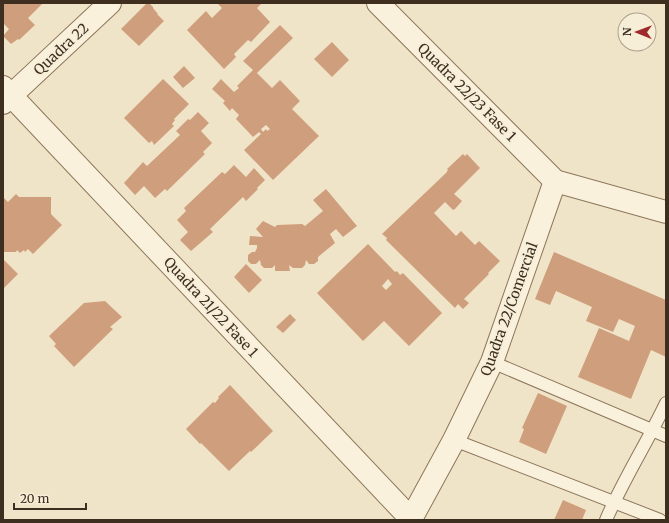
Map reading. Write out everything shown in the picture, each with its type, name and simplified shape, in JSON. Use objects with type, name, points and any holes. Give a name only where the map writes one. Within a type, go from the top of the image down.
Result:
[{"type":"street","name":"Quadra 22","points":[[6,95],[110,3]]},
{"type":"street","name":"Quadra 22/23 Fase 1","points":[[378,3],[556,181]]},
{"type":"street","name":"Quadra 21/22 Fase 1","points":[[6,95],[412,520]]},
{"type":"street","points":[[556,181],[666,212]]},
{"type":"street","name":"Quadra 22/Comercial","points":[[412,520],[454,440],[492,362],[556,181]]},
{"type":"lane","points":[[492,362],[666,436]]},
{"type":"lane","points":[[606,520],[666,403]]},
{"type":"lane","points":[[454,440],[660,520]]},
{"type":"building","points":[[3,3],[43,3],[28,18],[35,25],[19,40],[18,39],[11,44],[3,36],[9,29],[3,23]]},
{"type":"building","points":[[147,3],[153,7],[164,21],[139,46],[121,29]]},
{"type":"building","points":[[217,3],[262,3],[257,8],[270,22],[251,42],[248,40],[234,54],[236,57],[224,69],[187,30],[206,11],[212,18],[222,8]]},
{"type":"building","points":[[280,25],[293,38],[257,73],[272,88],[280,80],[300,101],[292,109],[319,136],[273,180],[244,150],[261,134],[259,132],[253,137],[236,119],[239,115],[232,108],[230,111],[223,103],[225,101],[212,89],[221,79],[234,92],[239,88],[237,86],[253,70],[243,61]],"holes":[[[266,125],[270,129],[267,131],[266,129],[263,132],[261,129]]]},
{"type":"building","points":[[332,42],[349,60],[332,77],[314,59]]},
{"type":"building","points":[[184,66],[195,78],[183,88],[173,77]]},
{"type":"building","points":[[163,79],[189,104],[174,119],[175,120],[172,124],[174,126],[154,145],[152,141],[149,143],[124,118]]},
{"type":"building","points":[[198,112],[209,123],[201,131],[212,143],[203,152],[205,154],[167,191],[165,189],[155,198],[144,186],[135,195],[124,183],[143,162],[147,166],[180,135],[176,131],[188,119],[190,120]]},
{"type":"building","points":[[463,154],[465,156],[467,154],[480,168],[454,194],[462,201],[455,209],[453,210],[445,202],[434,213],[456,236],[461,231],[475,245],[479,241],[500,261],[464,299],[469,303],[463,309],[458,304],[455,308],[386,240],[387,238],[382,234],[446,173],[448,170],[447,169]]},
{"type":"building","points":[[234,165],[246,177],[254,168],[265,180],[246,201],[243,197],[210,229],[213,232],[191,251],[180,240],[188,232],[177,220],[186,211],[184,208],[222,172],[225,174]]},
{"type":"building","points":[[326,189],[357,226],[343,237],[336,229],[330,234],[335,243],[318,257],[318,261],[314,264],[309,264],[306,260],[305,265],[302,268],[293,268],[289,265],[290,271],[275,271],[275,265],[272,268],[264,268],[261,265],[260,260],[256,264],[251,264],[248,261],[248,255],[255,252],[257,248],[257,245],[249,245],[250,236],[263,237],[256,229],[263,221],[275,227],[277,225],[302,224],[305,226],[323,211],[313,200]]},
{"type":"building","points":[[16,194],[19,197],[51,197],[51,214],[62,225],[33,254],[28,249],[25,252],[24,250],[20,253],[17,250],[16,252],[3,252],[3,197],[8,202]]},
{"type":"building","points":[[368,244],[395,272],[397,271],[400,275],[403,273],[442,313],[409,346],[384,321],[363,341],[317,293]],"holes":[[[388,279],[392,284],[386,290],[382,286]]]},
{"type":"building","points":[[554,252],[666,300],[666,357],[651,350],[631,399],[578,377],[599,328],[629,341],[635,326],[619,319],[613,332],[586,321],[592,307],[556,291],[550,305],[535,299]]},
{"type":"building","points":[[3,259],[18,274],[3,289]]},
{"type":"building","points":[[246,264],[262,280],[249,293],[234,277]]},
{"type":"building","points":[[105,301],[122,317],[110,327],[113,329],[74,367],[54,346],[56,344],[49,336],[84,303]]},
{"type":"building","points":[[290,314],[296,320],[283,333],[276,327]]},
{"type":"building","points":[[230,385],[273,431],[229,471],[186,429],[213,402],[215,403],[219,398],[218,397]]},
{"type":"building","points":[[538,393],[567,406],[546,454],[519,442],[524,429],[522,428]]},
{"type":"building","points":[[563,500],[586,510],[582,520],[554,520]]}]
